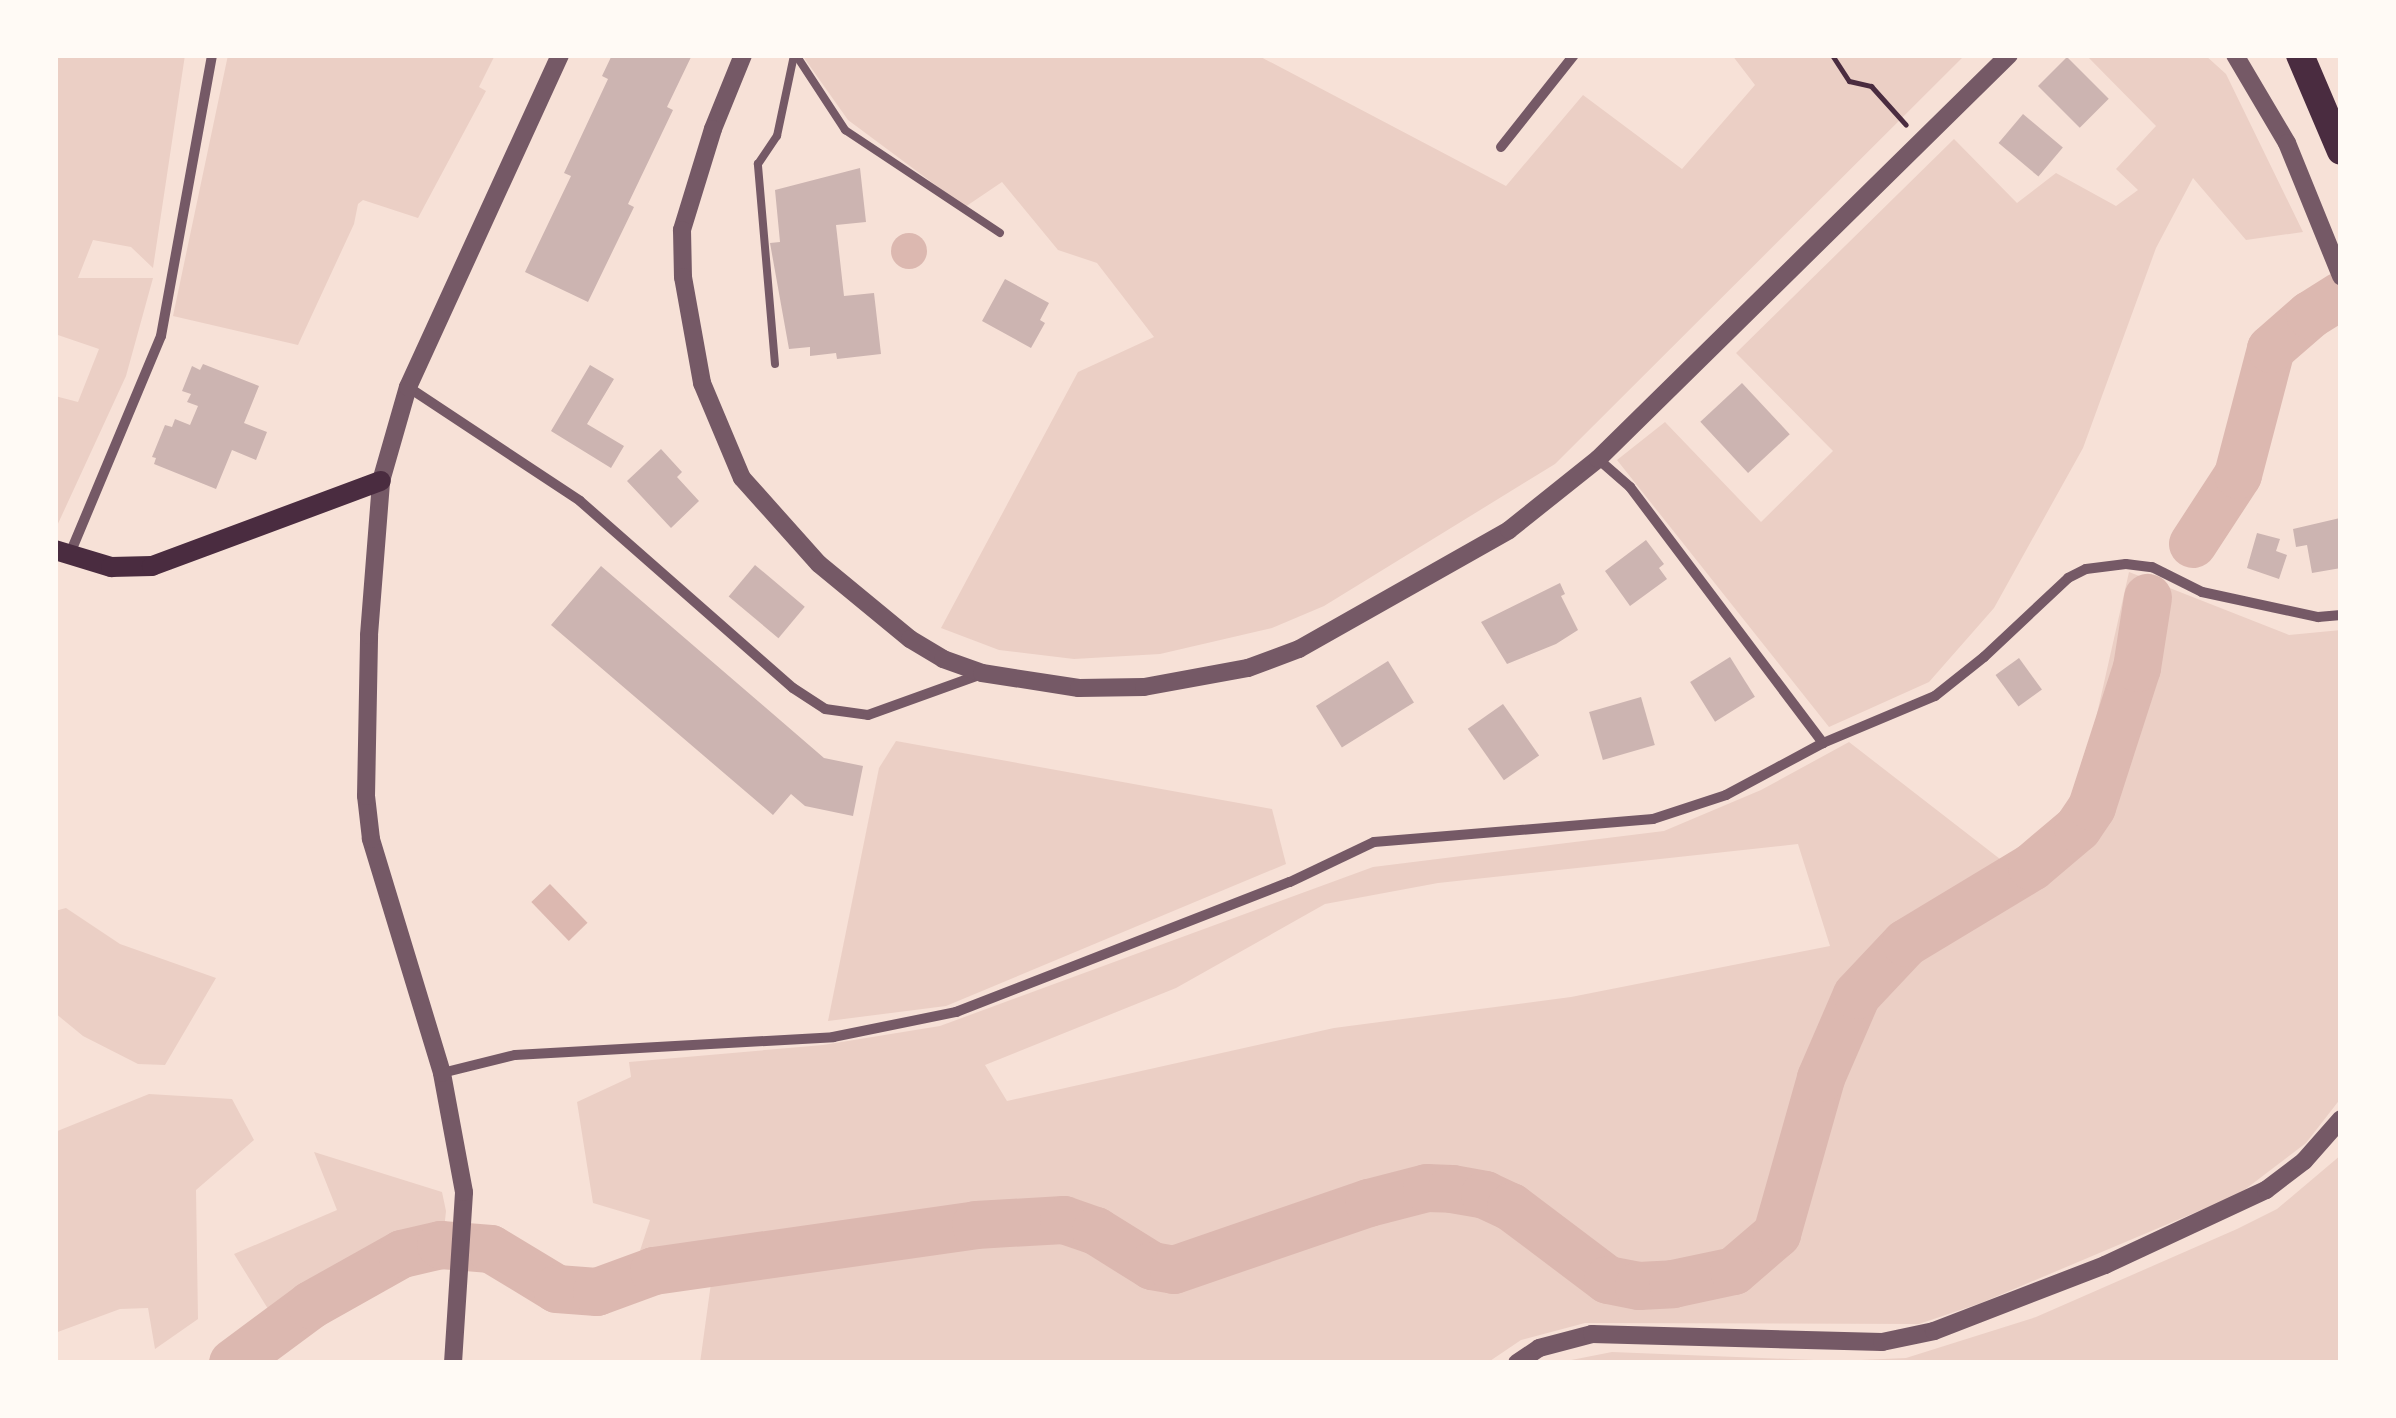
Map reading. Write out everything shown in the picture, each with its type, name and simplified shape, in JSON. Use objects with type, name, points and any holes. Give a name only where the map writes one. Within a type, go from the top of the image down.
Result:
[{"type":"highway","points":[[2300,55],[2341,151]]},
{"type":"main road","points":[[62,553],[111,567],[152,566],[380,480]]},
{"type":"street","points":[[62,553],[161,336],[212,55]]},
{"type":"street","points":[[453,1363],[464,1192],[442,1073],[372,839],[366,796],[369,635],[380,480],[408,387],[560,55]]},
{"type":"street","points":[[742,55],[712,129],[682,230],[689,323],[702,383],[742,478],[779,524],[865,606],[943,659],[982,673],[1079,688],[1144,687],[1248,668],[1299,649],[1509,530],[1598,459],[2009,55]]},
{"type":"street","points":[[1501,147],[1574,55]]},
{"type":"street","points":[[2235,55],[2287,143],[2341,276]]},
{"type":"street","points":[[408,387],[580,501],[793,688],[825,709],[868,715],[982,673]]},
{"type":"street","points":[[1598,459],[1630,487],[1823,743]]},
{"type":"street","points":[[442,1073],[515,1055],[833,1037],[956,1012],[1290,882],[1374,842],[1653,819],[1726,796],[1823,743],[1935,696],[1984,657],[2068,578],[2102,566],[2152,568],[2202,592],[2318,617],[2341,615]]},
{"type":"street","points":[[1516,1363],[1538,1348],[1592,1334],[1882,1342],[1934,1332],[2123,1257],[2266,1190],[2304,1161],[2341,1119]]},
{"type":"lane","points":[[795,55],[845,130],[1000,233]]},
{"type":"lane","points":[[775,364],[758,164],[777,136],[795,55]]},
{"type":"path","points":[[1832,55],[1848,81],[1871,86],[1906,124]]},
{"type":"path","points":[[1893,137],[1920,112]]},
{"type":"shaded area","points":[[55,55],[185,55],[153,268],[131,247],[93,240],[78,278],[153,278],[126,376],[56,528],[55,396],[78,402],[99,349],[55,334]]},
{"type":"shaded area","points":[[228,55],[495,55],[479,87],[486,91],[418,218],[363,200],[358,204],[354,224],[298,345],[173,316]]},
{"type":"shaded area","points":[[802,55],[1257,55],[1506,186],[1583,95],[1682,169],[1755,85],[1732,55],[1965,55],[1555,464],[1324,606],[1272,628],[1160,654],[1074,659],[999,650],[941,628],[1078,372],[1154,337],[1097,263],[1058,250],[1002,182],[965,207],[848,120]]},
{"type":"shaded area","points":[[2086,55],[2205,55],[2226,74],[2303,232],[2246,240],[2193,178],[2156,248],[2083,448],[1994,608],[1929,682],[1829,727],[1617,460],[1665,422],[1761,522],[1833,451],[1736,353],[1954,139],[2017,203],[2056,173],[2116,206],[2138,190],[2116,169],[2156,126]]},
{"type":"shaded area","points":[[909,233],[922,238],[927,251],[922,264],[909,269],[896,264],[891,251],[896,238]]},
{"type":"shaded area","points":[[2129,572],[2289,635],[2341,630],[2341,1098],[2306,1143],[2239,1194],[1981,1303],[1919,1324],[1585,1323],[1521,1340],[1487,1363],[700,1363],[711,1283],[562,1296],[480,1256],[483,1225],[566,1277],[634,1269],[650,1220],[593,1203],[577,1102],[631,1077],[629,1062],[823,1045],[940,1026],[1373,867],[1664,831],[1761,790],[1849,742],[2009,866],[2062,827],[2078,798]],"holes":[[[1798,844],[1830,946],[1571,997],[1334,1028],[1007,1101],[985,1065],[1176,988],[1325,904],[1438,883]]]},
{"type":"shaded area","points":[[896,741],[1272,809],[1286,864],[946,1006],[828,1021],[879,768]]},
{"type":"shaded area","points":[[550,884],[588,923],[569,941],[531,902]]},
{"type":"shaded area","points":[[66,908],[120,944],[216,978],[165,1065],[138,1064],[83,1036],[55,1013],[55,911]]},
{"type":"shaded area","points":[[149,1094],[232,1099],[254,1140],[196,1190],[198,1319],[155,1349],[148,1308],[120,1309],[55,1333],[55,1132]]},
{"type":"shaded area","points":[[314,1152],[442,1192],[446,1211],[441,1258],[405,1268],[298,1330],[257,1363],[217,1363],[273,1317],[234,1254],[337,1210]]},
{"type":"shaded area","points":[[2341,1155],[2341,1363],[1556,1363],[1612,1352],[1838,1361],[1906,1358],[2036,1317],[2237,1229],[2277,1209]]},
{"type":"building","points":[[612,55],[692,55],[667,107],[673,110],[628,204],[634,207],[588,302],[525,272],[571,176],[564,173],[608,79],[602,76]]},
{"type":"building","points":[[2067,57],[2109,99],[2080,128],[2038,86]]},
{"type":"building","points":[[2023,114],[2063,147],[2038,177],[1999,143]]},
{"type":"building","points":[[860,168],[866,222],[836,225],[844,296],[874,293],[881,354],[837,359],[836,353],[810,356],[810,347],[789,349],[770,243],[780,242],[775,190]]},
{"type":"building","points":[[1005,279],[1049,303],[1040,320],[1045,323],[1031,348],[982,321]]},
{"type":"building","points":[[203,364],[259,386],[244,423],[267,432],[256,460],[232,450],[216,489],[154,464],[156,458],[152,457],[165,425],[172,427],[175,419],[190,425],[198,406],[187,402],[191,394],[182,391],[192,366],[200,370]]},
{"type":"building","points":[[590,365],[614,379],[587,424],[624,446],[611,468],[551,431]]},
{"type":"building","points":[[1742,383],[1790,434],[1748,473],[1700,422]]},
{"type":"building","points":[[661,449],[682,472],[677,477],[699,501],[671,528],[627,481]]},
{"type":"building","points":[[2340,518],[2341,568],[2312,573],[2307,545],[2296,547],[2293,529]]},
{"type":"building","points":[[2257,533],[2280,539],[2276,551],[2287,555],[2279,579],[2247,568]]},
{"type":"building","points":[[1646,540],[1664,564],[1659,568],[1667,579],[1630,606],[1605,571]]},
{"type":"building","points":[[755,565],[805,607],[778,638],[729,596]]},
{"type":"building","points":[[601,566],[824,758],[863,766],[853,816],[805,806],[791,794],[773,815],[551,625]]},
{"type":"building","points":[[1560,583],[1565,594],[1561,596],[1578,630],[1556,644],[1507,664],[1481,622]]},
{"type":"building","points":[[1730,657],[1755,697],[1715,722],[1690,682]]},
{"type":"building","points":[[2019,658],[2042,690],[2018,707],[1996,675]]},
{"type":"building","points":[[1388,661],[1414,703],[1342,748],[1316,706]]},
{"type":"building","points":[[1641,697],[1655,745],[1603,760],[1589,712]]},
{"type":"building","points":[[1503,704],[1539,756],[1504,780],[1468,729]]},
{"type":"waterway","points":[[2193,544],[2238,475],[2271,349],[2310,315],[2341,296]]},
{"type":"waterway","points":[[233,1363],[311,1305],[402,1254],[441,1245],[491,1249],[557,1289],[597,1292],[654,1271],[976,1225],[1064,1220],[1096,1231],[1152,1266],[1174,1270],[1369,1203],[1427,1188],[1485,1195],[1511,1207],[1608,1280],[1639,1286],[1673,1284],[1734,1271],[1777,1234],[1821,1078],[1857,995],[1906,943],[2032,867],[2078,828],[2092,807],[2137,668],[2148,598]]}]
